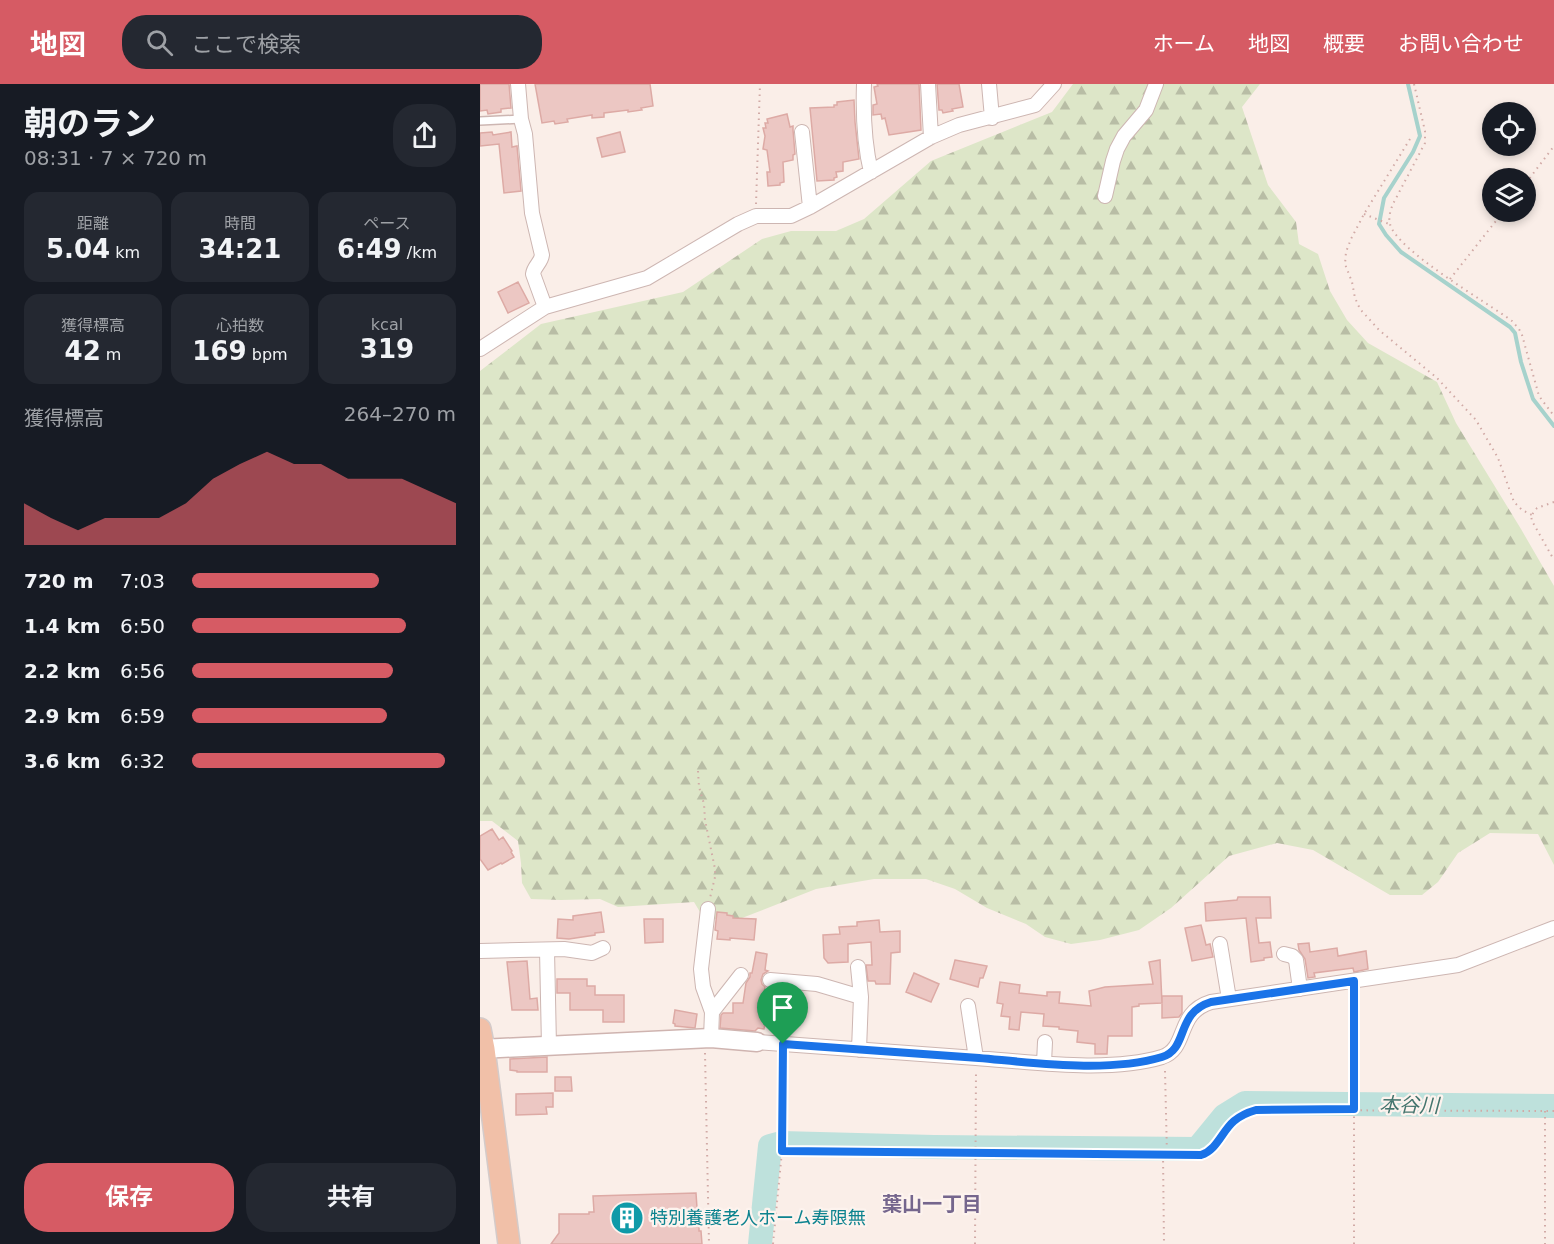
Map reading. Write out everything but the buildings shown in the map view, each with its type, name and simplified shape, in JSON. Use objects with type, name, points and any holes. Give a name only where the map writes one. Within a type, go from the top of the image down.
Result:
[{"type":"main road","points":[[481,1042],[509,1244]]},
{"type":"street","points":[[518,84],[532,213],[542,255],[533,274],[545,307]]},
{"type":"street","points":[[864,84],[868,158],[872,172]]},
{"type":"street","points":[[928,84],[932,137]]},
{"type":"street","points":[[989,84],[992,117]]},
{"type":"street","points":[[480,349],[545,307],[647,278],[738,224],[756,216],[791,216],[810,207],[932,137],[959,125],[1035,105],[1054,84]]},
{"type":"street","points":[[1105,196],[1117,149],[1124,136],[1146,110],[1156,84]]},
{"type":"street","points":[[802,132],[810,207]]},
{"type":"street","points":[[708,909],[701,969],[703,987],[712,1012],[708,1038]]},
{"type":"street","points":[[481,1042],[549,1046],[708,1038],[1044,1064],[1121,1064],[1165,1056],[1176,1049],[1187,1019],[1202,1005],[1211,1002],[1458,965],[1554,928]]},
{"type":"street","points":[[1220,945],[1229,999]]},
{"type":"street","points":[[480,951],[564,949],[592,953],[603,948]]},
{"type":"street","points":[[547,950],[549,1046]]},
{"type":"street","points":[[1284,954],[1296,960],[1300,989]]},
{"type":"street","points":[[858,967],[861,997],[859,1050]]},
{"type":"street","points":[[712,1012],[741,975]]},
{"type":"street","points":[[770,980],[817,984],[861,997]]},
{"type":"street","points":[[968,1006],[976,1058]]},
{"type":"street","points":[[1044,1064],[1045,1042]]},
{"type":"lane","points":[[480,121],[520,119]]},
{"type":"path","points":[[756,216],[760,84]]},
{"type":"path","points":[[1389,224],[1394,202],[1425,143],[1425,131],[1414,84]]},
{"type":"path","points":[[1410,139],[1351,239],[1344,260],[1355,298],[1360,309],[1379,330],[1437,378],[1476,420],[1498,458],[1514,502],[1522,510],[1532,515]]},
{"type":"path","points":[[1536,170],[1554,146]]},
{"type":"path","points":[[1364,214],[1389,224],[1398,238],[1412,252],[1512,321],[1519,329],[1539,396],[1554,416]]},
{"type":"path","points":[[1450,279],[1495,222]]},
{"type":"path","points":[[1554,502],[1537,508],[1532,515],[1532,521],[1554,560]]},
{"type":"path","points":[[698,771],[715,869],[708,909]]},
{"type":"path","points":[[1354,981],[1354,1244]]},
{"type":"path","points":[[708,1038],[709,1244]]},
{"type":"path","points":[[773,1244],[782,1150],[783,1044]]},
{"type":"path","points":[[1164,1244],[1167,1145],[1165,1056]]},
{"type":"path","points":[[975,1244],[976,1058]]},
{"type":"path","points":[[782,1150],[1201,1155],[1211,1151],[1234,1120],[1256,1110],[1554,1111]]},
{"type":"path","points":[[1545,1111],[1545,1244]]},
{"type":"green space","points":[[1073,84],[1260,84],[1242,107],[1268,185],[1296,222],[1299,244],[1318,254],[1330,291],[1347,320],[1368,343],[1437,382],[1456,423],[1554,586],[1554,865],[1538,834],[1490,833],[1458,853],[1438,882],[1422,895],[1390,895],[1313,850],[1277,843],[1229,856],[1171,908],[1139,930],[1100,940],[1071,944],[1045,937],[1026,924],[987,908],[955,889],[926,879],[874,879],[816,889],[742,918],[726,921],[710,918],[700,912],[694,902],[618,907],[600,899],[531,899],[522,883],[518,841],[492,821],[480,821],[480,371],[541,324],[683,292],[762,239],[791,231],[836,231],[864,219],[931,161],[1052,112]]},
{"type":"waterway","points":[[1408,84],[1420,136],[1413,152],[1384,198],[1379,224],[1401,252],[1510,327],[1515,333],[1521,362],[1533,399],[1554,426]]},
{"type":"waterway","name":"本谷川","points":[[760,1244],[770,1146],[781,1143],[1197,1149],[1224,1116],[1245,1103],[1554,1106]]},
{"type":"place","name":"特別養護老人ホーム寿限無","points":[[627,1218]]},
{"type":"district","name":"葉山一丁目","points":[[932,1204]]},
{"type":"route","points":[[1354,981],[1354,1109],[1256,1110],[1234,1120],[1211,1151],[1201,1155],[782,1151],[783,1044],[1044,1064],[1121,1064],[1165,1056],[1176,1049],[1187,1019],[1202,1005],[1354,981]]}]
